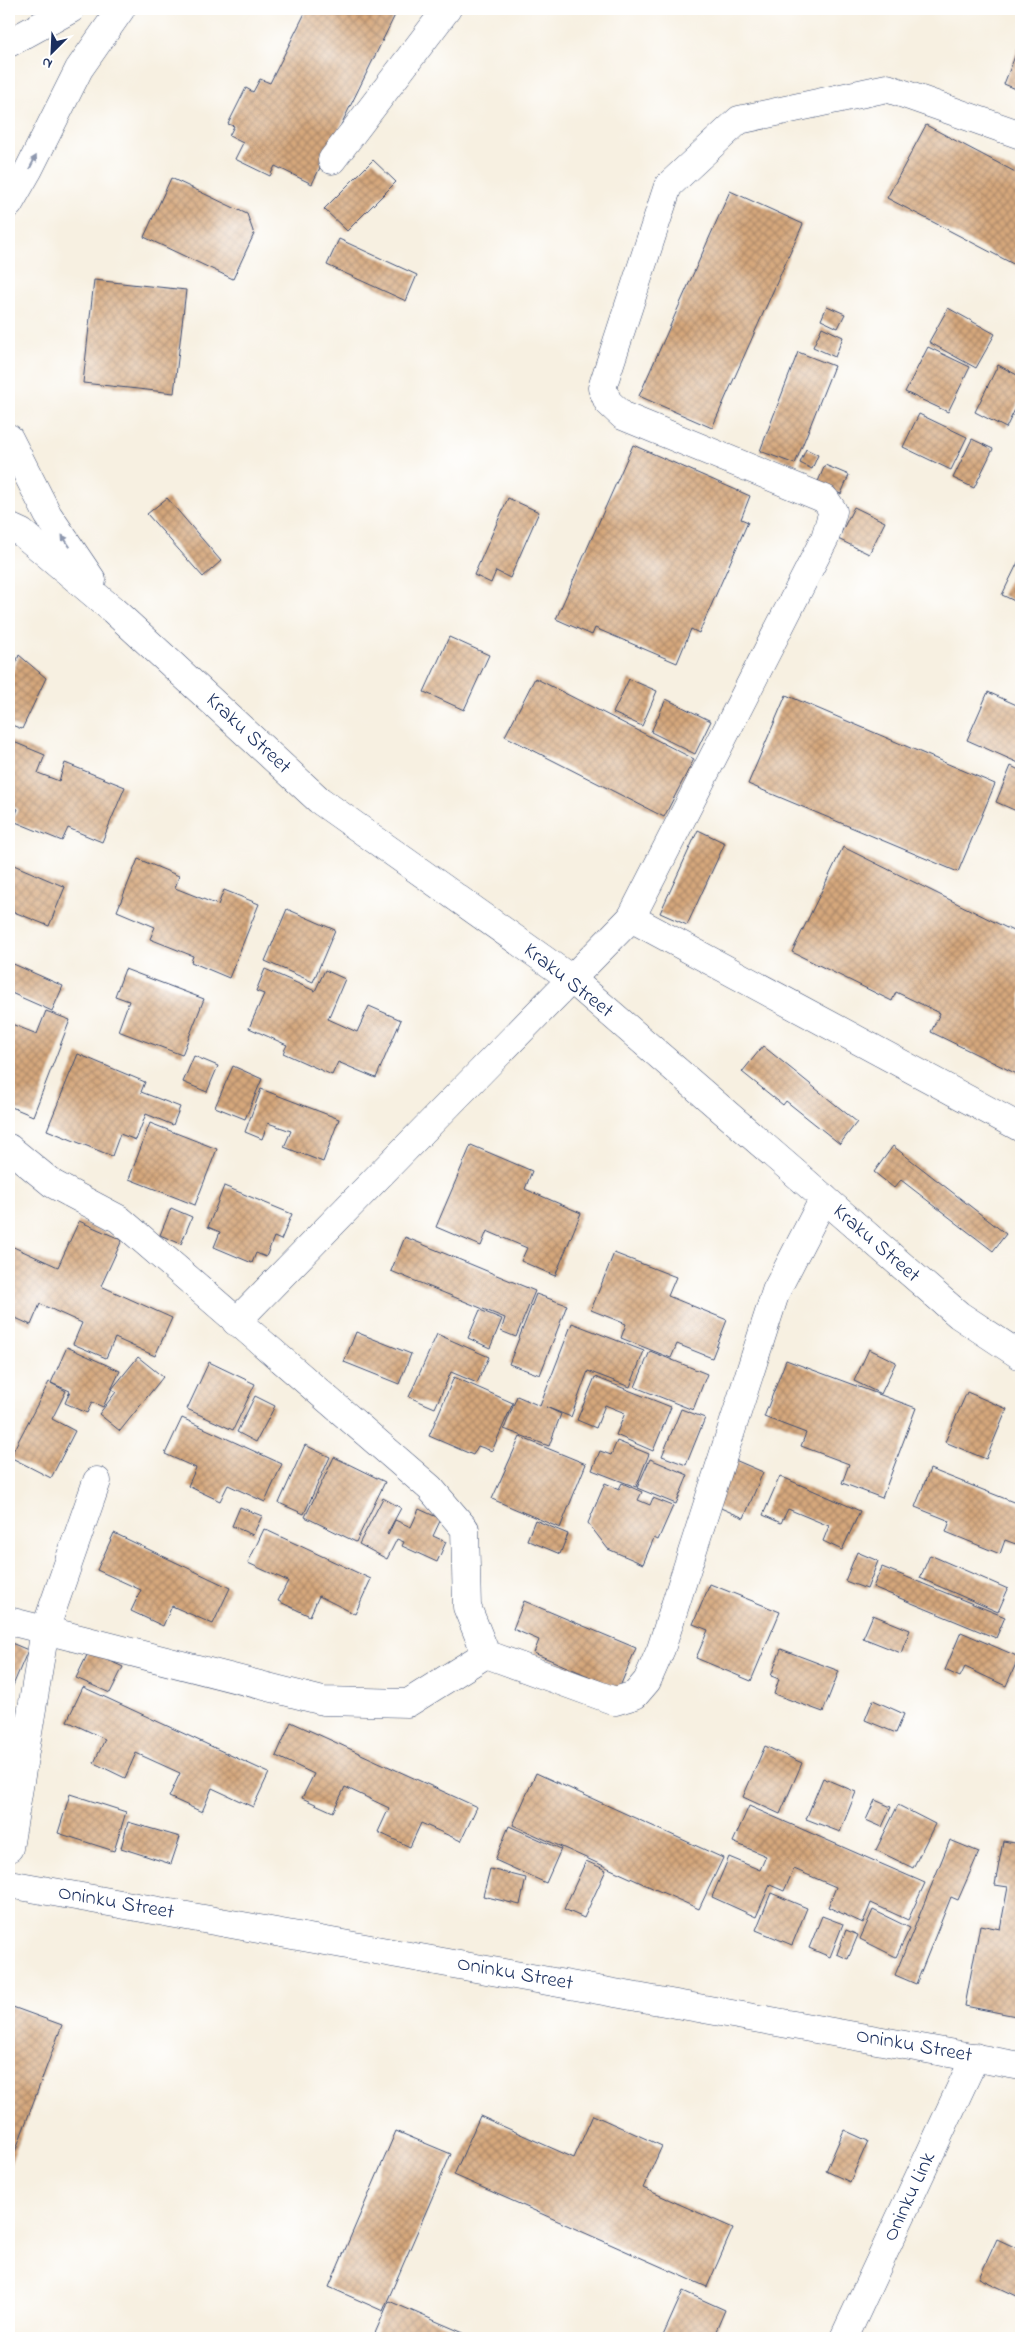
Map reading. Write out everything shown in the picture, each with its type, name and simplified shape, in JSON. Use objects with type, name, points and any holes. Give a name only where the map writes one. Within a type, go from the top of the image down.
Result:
[{"type":"street","points":[[9,43],[71,9]]},
{"type":"street","points":[[9,204],[29,169],[79,69],[121,9]]},
{"type":"street","points":[[332,160],[447,9]]},
{"type":"street","points":[[236,1322],[570,978],[631,918],[825,538],[833,511],[825,499],[812,492],[640,425],[623,416],[608,402],[602,388],[668,186],[739,120],[887,88],[1021,135]]},
{"type":"street","name":"Kraku Street","points":[[9,438],[48,515],[113,610]]},
{"type":"street","name":"Kraku Street","points":[[9,527],[22,533],[113,610],[319,800],[570,978],[959,1315],[1021,1356]]},
{"type":"street","points":[[631,918],[1021,1128]]},
{"type":"street","points":[[9,1148],[53,1184],[119,1219],[430,1488],[465,1529],[467,1607],[486,1654],[615,1702],[635,1695],[647,1681],[661,1649],[776,1292],[824,1198]]},
{"type":"street","points":[[9,1848],[45,1630],[97,1481]]},
{"type":"street","points":[[9,1621],[323,1701],[408,1703],[486,1654]]},
{"type":"street","name":"Oninku Street","points":[[9,1884],[975,2056],[1021,2066]]},
{"type":"street","name":"Oninku Link","points":[[854,2335],[975,2056]]},
{"type":"building","points":[[307,9],[398,9],[312,184],[275,166],[270,176],[235,159],[243,143],[229,136],[234,126],[228,124],[246,88],[253,92],[260,79],[270,83]]},
{"type":"building","points":[[1021,41],[1021,91],[1004,84]]},
{"type":"building","points":[[926,125],[1021,175],[1021,268],[887,198]]},
{"type":"building","points":[[373,160],[396,182],[347,231],[324,209]]},
{"type":"building","points":[[171,178],[247,214],[254,234],[233,279],[144,237]]},
{"type":"building","points":[[730,191],[803,224],[712,428],[639,396]]},
{"type":"building","points":[[339,239],[417,275],[406,301],[327,265]]},
{"type":"building","points":[[94,280],[186,290],[174,393],[83,383]]},
{"type":"building","points":[[827,306],[845,314],[838,328],[821,320]]},
{"type":"building","points":[[948,308],[995,334],[976,368],[929,342]]},
{"type":"building","points":[[822,327],[843,337],[835,357],[813,347]]},
{"type":"building","points":[[928,347],[970,367],[948,412],[905,392]]},
{"type":"building","points":[[798,352],[834,366],[795,464],[760,451]]},
{"type":"building","points":[[998,365],[1021,377],[1021,397],[1006,428],[975,412]]},
{"type":"building","points":[[919,414],[967,437],[951,470],[903,447]]},
{"type":"building","points":[[972,439],[993,449],[974,488],[953,478]]},
{"type":"building","points":[[633,445],[750,496],[741,519],[748,522],[699,633],[691,629],[677,663],[595,628],[592,635],[556,619]]},
{"type":"building","points":[[806,449],[818,455],[812,469],[800,463]]},
{"type":"building","points":[[825,465],[849,475],[841,494],[817,484]]},
{"type":"building","points":[[167,498],[221,561],[203,577],[147,514]]},
{"type":"building","points":[[508,498],[539,512],[510,578],[496,571],[491,583],[474,575]]},
{"type":"building","points":[[854,507],[885,522],[869,554],[838,539]]},
{"type":"building","points":[[1021,556],[1021,604],[1002,595]]},
{"type":"building","points":[[449,637],[489,655],[464,710],[424,692]]},
{"type":"building","points":[[19,655],[46,678],[22,729],[9,724],[9,681]]},
{"type":"building","points":[[535,678],[694,759],[664,817],[505,736]]},
{"type":"building","points":[[629,679],[657,691],[642,726],[613,713]]},
{"type":"building","points":[[988,692],[1021,707],[1021,764],[967,740]]},
{"type":"building","points":[[786,695],[995,784],[958,872],[748,784]]},
{"type":"building","points":[[666,699],[711,721],[695,754],[651,732]]},
{"type":"building","points":[[9,740],[45,755],[38,773],[59,781],[65,763],[125,787],[102,842],[68,828],[62,841],[13,821],[18,809],[9,805]]},
{"type":"building","points":[[1011,766],[1021,771],[1021,813],[996,802]]},
{"type":"building","points":[[698,830],[725,843],[687,925],[660,913]]},
{"type":"building","points":[[843,847],[1021,935],[1021,1076],[931,1032],[940,1013],[896,992],[892,1001],[792,952]]},
{"type":"building","points":[[138,859],[179,876],[175,888],[218,905],[224,890],[259,904],[229,978],[191,962],[193,956],[150,939],[155,927],[117,911]]},
{"type":"building","points":[[9,863],[65,887],[49,926],[9,910]]},
{"type":"building","points":[[287,909],[335,930],[313,982],[265,961]]},
{"type":"building","points":[[9,962],[63,986],[52,1011],[9,992]]},
{"type":"building","points":[[125,969],[204,999],[182,1055],[118,1031],[129,1001],[115,996]]},
{"type":"building","points":[[265,969],[315,991],[325,970],[345,979],[328,1019],[357,1032],[369,1006],[401,1020],[376,1078],[338,1062],[332,1075],[283,1053],[287,1045],[249,1028],[264,994],[256,991]]},
{"type":"building","points":[[46,1011],[70,1020],[33,1116],[9,1106],[9,1023],[37,1034]]},
{"type":"building","points":[[763,1046],[857,1122],[840,1144],[786,1101],[783,1105],[742,1072]]},
{"type":"building","points":[[78,1054],[145,1082],[141,1092],[180,1107],[173,1125],[146,1114],[136,1140],[120,1134],[112,1156],[47,1130]]},
{"type":"building","points":[[194,1056],[218,1066],[207,1092],[183,1082]]},
{"type":"building","points":[[233,1066],[262,1079],[245,1119],[215,1107]]},
{"type":"building","points":[[261,1089],[339,1119],[323,1162],[284,1147],[291,1131],[268,1123],[262,1139],[245,1132]]},
{"type":"building","points":[[150,1123],[217,1149],[195,1205],[129,1179]]},
{"type":"building","points":[[471,1145],[532,1171],[525,1189],[581,1213],[555,1276],[521,1261],[527,1248],[487,1231],[481,1246],[436,1227]]},
{"type":"building","points":[[893,1146],[1006,1234],[993,1251],[901,1180],[894,1188],[874,1172]]},
{"type":"building","points":[[224,1186],[292,1214],[281,1240],[274,1237],[266,1257],[256,1253],[252,1263],[214,1247],[220,1232],[208,1227]]},
{"type":"building","points":[[171,1208],[192,1217],[181,1244],[160,1235]]},
{"type":"building","points":[[79,1221],[122,1240],[101,1286],[172,1318],[155,1356],[115,1338],[106,1358],[73,1344],[82,1323],[40,1304],[31,1325],[9,1315],[9,1245],[58,1267]]},
{"type":"building","points":[[405,1237],[535,1291],[516,1337],[501,1331],[505,1318],[391,1271]]},
{"type":"building","points":[[614,1253],[676,1277],[668,1296],[727,1320],[712,1358],[677,1344],[671,1358],[621,1338],[626,1324],[591,1310]]},
{"type":"building","points":[[536,1294],[567,1305],[540,1375],[509,1364]]},
{"type":"building","points":[[480,1310],[502,1319],[490,1348],[468,1338]]},
{"type":"building","points":[[572,1323],[644,1351],[630,1387],[588,1371],[571,1417],[546,1407],[561,1414],[549,1446],[504,1429],[517,1396],[540,1406]]},
{"type":"building","points":[[356,1332],[411,1354],[399,1384],[344,1362]]},
{"type":"building","points":[[437,1334],[489,1357],[477,1383],[451,1372],[435,1408],[409,1397]]},
{"type":"building","points":[[67,1347],[120,1371],[103,1407],[92,1402],[87,1413],[65,1403],[70,1391],[51,1383]]},
{"type":"building","points":[[869,1349],[896,1362],[881,1394],[854,1381]]},
{"type":"building","points":[[650,1351],[707,1374],[693,1410],[635,1387]]},
{"type":"building","points":[[138,1357],[163,1377],[120,1431],[99,1414],[116,1392],[112,1389]]},
{"type":"building","points":[[786,1360],[916,1408],[882,1498],[842,1483],[849,1464],[801,1446],[806,1433],[764,1417]]},
{"type":"building","points":[[209,1362],[255,1384],[233,1430],[187,1409]]},
{"type":"building","points":[[454,1377],[513,1403],[492,1451],[478,1446],[473,1455],[429,1436]]},
{"type":"building","points":[[595,1377],[671,1407],[653,1451],[616,1435],[625,1413],[605,1405],[596,1428],[577,1420]]},
{"type":"building","points":[[49,1382],[66,1391],[52,1419],[75,1431],[51,1478],[10,1457]]},
{"type":"building","points":[[967,1392],[1007,1409],[986,1459],[945,1442]]},
{"type":"building","points":[[255,1396],[275,1406],[256,1442],[237,1432]]},
{"type":"building","points":[[681,1409],[705,1418],[686,1465],[662,1456]]},
{"type":"building","points":[[182,1418],[282,1464],[265,1502],[228,1485],[220,1501],[188,1486],[196,1468],[165,1454]]},
{"type":"building","points":[[520,1437],[586,1464],[560,1528],[492,1499]]},
{"type":"building","points":[[617,1441],[649,1454],[636,1487],[592,1470],[600,1451],[611,1455]]},
{"type":"building","points":[[305,1445],[330,1457],[304,1514],[279,1503]]},
{"type":"building","points":[[334,1457],[385,1482],[356,1542],[305,1517]]},
{"type":"building","points":[[650,1459],[688,1475],[676,1504],[637,1488]]},
{"type":"building","points":[[735,1460],[763,1472],[744,1518],[716,1506]]},
{"type":"building","points":[[930,1469],[1021,1505],[1021,1546],[1005,1540],[1000,1554],[946,1532],[950,1521],[915,1507]]},
{"type":"building","points":[[780,1476],[860,1511],[842,1550],[823,1541],[829,1526],[788,1509],[781,1523],[763,1515]]},
{"type":"building","points":[[605,1483],[619,1489],[622,1483],[642,1492],[638,1500],[650,1505],[653,1498],[673,1506],[658,1540],[654,1538],[643,1564],[608,1549],[588,1523]]},
{"type":"building","points":[[383,1498],[401,1508],[387,1534],[388,1535],[395,1520],[411,1527],[419,1509],[441,1519],[433,1536],[446,1542],[437,1562],[402,1546],[404,1542],[397,1539],[387,1559],[359,1544]]},
{"type":"building","points":[[240,1507],[262,1516],[253,1535],[232,1526]]},
{"type":"building","points":[[535,1520],[568,1534],[560,1554],[527,1540]]},
{"type":"building","points":[[264,1529],[371,1579],[355,1614],[319,1596],[310,1616],[278,1601],[288,1581],[248,1563]]},
{"type":"building","points":[[114,1533],[230,1588],[213,1624],[172,1606],[163,1626],[131,1611],[141,1590],[97,1570]]},
{"type":"building","points":[[857,1552],[878,1561],[867,1589],[845,1581]]},
{"type":"building","points":[[930,1555],[1008,1589],[998,1612],[920,1578]]},
{"type":"building","points":[[882,1567],[1005,1617],[996,1638],[873,1587]]},
{"type":"building","points":[[710,1584],[780,1612],[751,1681],[696,1658],[708,1630],[693,1624]]},
{"type":"building","points":[[524,1601],[636,1648],[619,1689],[534,1653],[539,1640],[513,1629]]},
{"type":"building","points":[[873,1615],[910,1630],[901,1653],[863,1638]]},
{"type":"building","points":[[961,1632],[1019,1657],[1006,1686],[965,1667],[960,1677],[945,1670]]},
{"type":"building","points":[[9,1642],[28,1650],[9,1695]]},
{"type":"building","points":[[781,1649],[839,1671],[823,1712],[774,1694],[779,1679],[771,1676]]},
{"type":"building","points":[[89,1651],[123,1667],[110,1693],[76,1678]]},
{"type":"building","points":[[83,1687],[269,1773],[253,1807],[212,1788],[202,1812],[169,1797],[180,1773],[136,1753],[125,1778],[94,1763],[105,1739],[67,1721]]},
{"type":"building","points":[[873,1700],[904,1714],[896,1733],[865,1720]]},
{"type":"building","points":[[291,1722],[477,1807],[461,1841],[421,1823],[410,1847],[378,1832],[389,1808],[345,1787],[333,1812],[302,1798],[314,1774],[276,1756]]},
{"type":"building","points":[[765,1746],[802,1763],[780,1814],[743,1797]]},
{"type":"building","points":[[536,1773],[723,1858],[699,1909],[513,1825]]},
{"type":"building","points":[[823,1778],[856,1792],[840,1832],[806,1819]]},
{"type":"building","points":[[70,1794],[126,1812],[114,1851],[58,1833]]},
{"type":"building","points":[[875,1800],[891,1807],[882,1827],[866,1820]]},
{"type":"building","points":[[898,1805],[935,1824],[913,1868],[876,1850]]},
{"type":"building","points":[[749,1806],[925,1883],[908,1920],[871,1903],[863,1923],[828,1907],[836,1887],[794,1869],[784,1891],[770,1885],[756,1917],[712,1897],[729,1857],[760,1870],[766,1856],[733,1842]]},
{"type":"building","points":[[128,1822],[180,1837],[171,1864],[121,1848]]},
{"type":"building","points":[[509,1826],[561,1849],[546,1883],[495,1860]]},
{"type":"building","points":[[950,1840],[979,1852],[958,1900],[951,1897],[916,1984],[895,1975]]},
{"type":"building","points":[[1003,1841],[1021,1844],[1021,2017],[965,2006],[980,1925],[1000,1929],[1008,1887],[995,1885]]},
{"type":"building","points":[[586,1861],[606,1870],[584,1918],[564,1909]]},
{"type":"building","points":[[490,1869],[526,1878],[520,1905],[483,1896]]},
{"type":"building","points":[[771,1893],[807,1908],[792,1945],[756,1930]]},
{"type":"building","points":[[873,1910],[910,1928],[896,1957],[860,1939]]},
{"type":"building","points":[[822,1916],[843,1924],[830,1957],[809,1948]]},
{"type":"building","points":[[846,1930],[858,1935],[848,1959],[837,1954]]},
{"type":"building","points":[[10,2006],[62,2025],[9,2168],[9,2008]]},
{"type":"building","points":[[593,2115],[662,2146],[643,2188],[733,2228],[707,2287],[454,2175],[480,2116],[574,2158]]},
{"type":"building","points":[[844,2130],[868,2141],[850,2182],[826,2171]]},
{"type":"building","points":[[396,2131],[451,2154],[383,2311],[329,2287]]},
{"type":"building","points":[[997,2239],[1021,2250],[1021,2298],[979,2278]]},
{"type":"building","points":[[683,2291],[725,2310],[713,2338],[662,2338]]},
{"type":"building","points":[[389,2301],[475,2338],[373,2338]]}]
